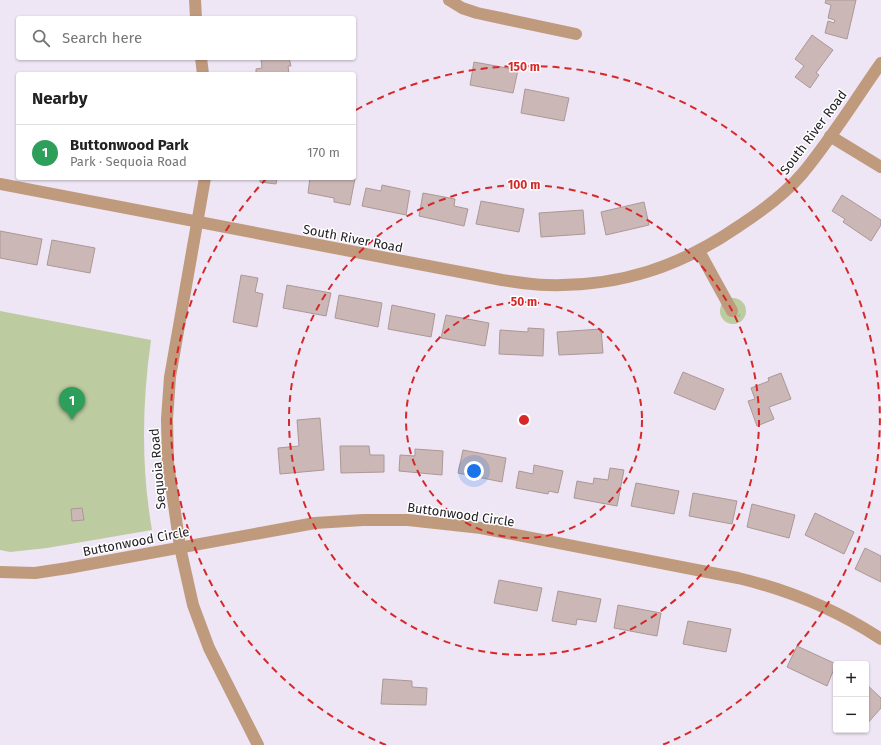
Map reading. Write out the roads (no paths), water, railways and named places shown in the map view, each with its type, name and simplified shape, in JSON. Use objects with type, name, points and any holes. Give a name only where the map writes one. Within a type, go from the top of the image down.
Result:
[{"type":"street","points":[[195,0],[196,16]]},
{"type":"street","points":[[449,0],[462,8],[477,13],[576,34]]},
{"type":"street","points":[[201,60],[203,72]]},
{"type":"street","name":"South River Road","points":[[0,184],[502,280],[545,285],[599,282],[638,275],[663,268],[699,251],[764,209],[801,174],[830,136],[881,63]]},
{"type":"street","points":[[830,136],[881,167]]},
{"type":"street","name":"Sequoia Road","points":[[205,180],[176,338],[168,397],[168,463],[180,547],[191,598],[199,625],[224,680],[258,745]]},
{"type":"street","points":[[699,251],[732,311]]},
{"type":"street","name":"Buttonwood Circle","points":[[0,572],[41,572],[315,523],[363,520],[408,520],[512,534],[762,584],[816,604],[881,639]]},
{"type":"place","name":"Buttonwood Park","points":[[72,420]]}]
